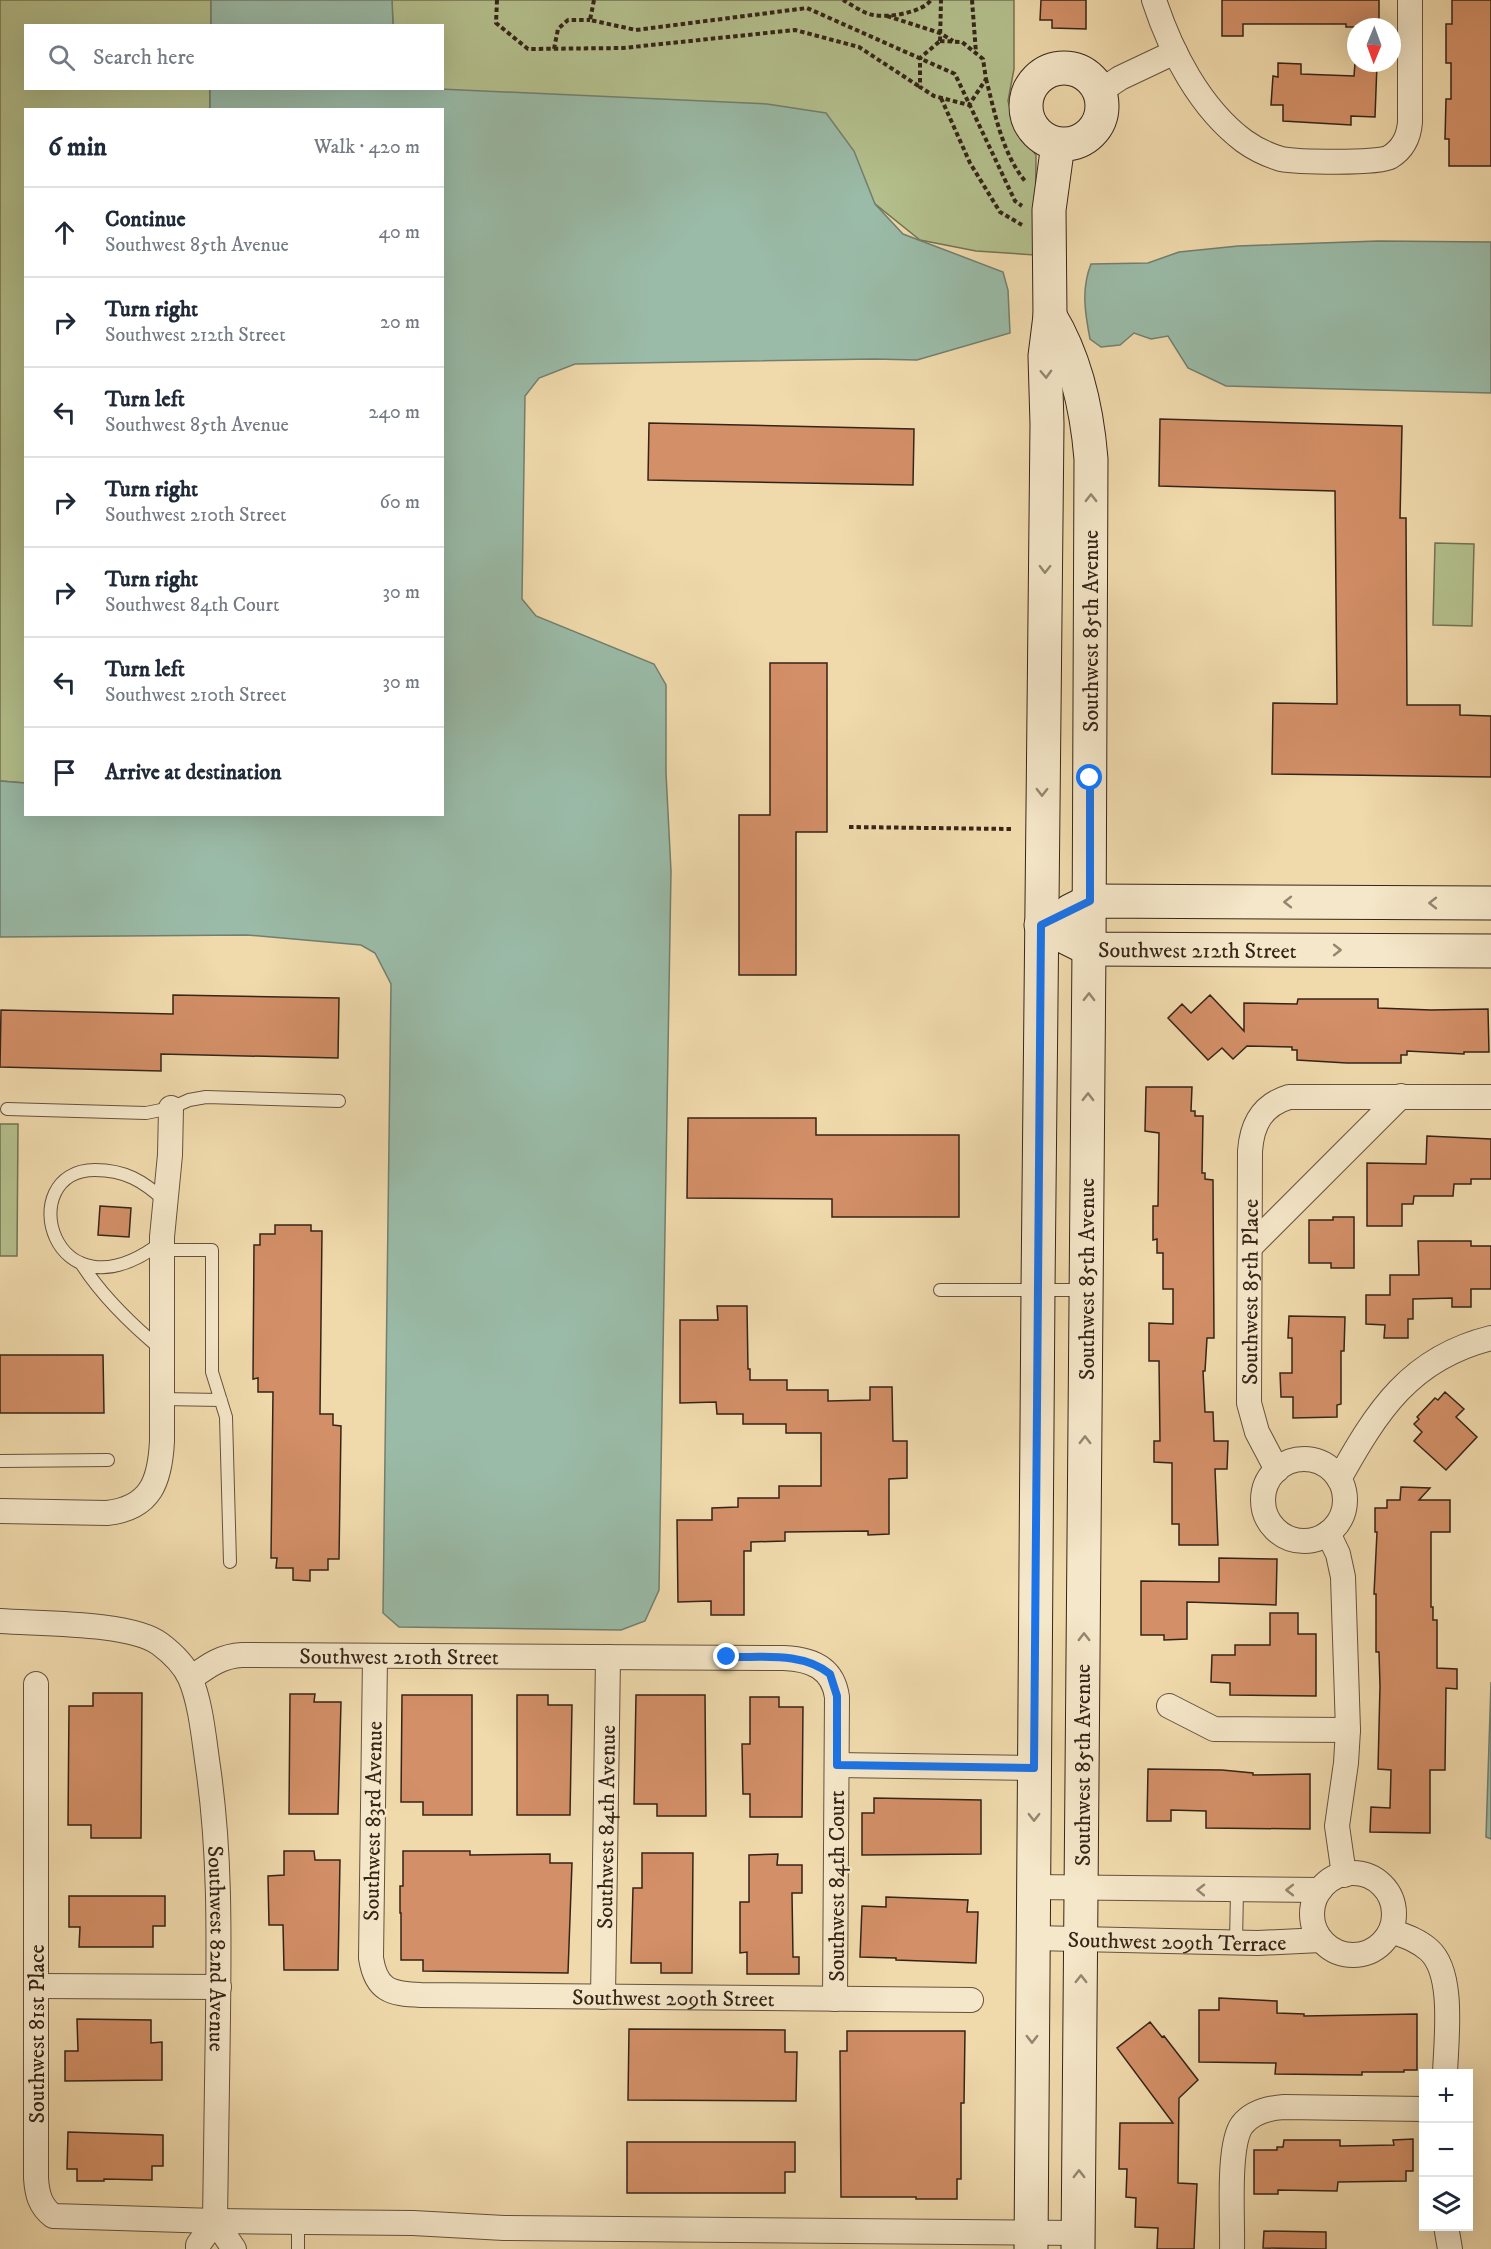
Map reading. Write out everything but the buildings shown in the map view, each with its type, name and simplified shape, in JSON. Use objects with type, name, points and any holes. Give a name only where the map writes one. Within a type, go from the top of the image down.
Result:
[{"type":"street","points":[[1154,0],[1175,52],[1197,89],[1218,116],[1245,142],[1264,153],[1292,160],[1386,158],[1398,150],[1405,141],[1410,122],[1410,0]]},
{"type":"street","points":[[1099,92],[1120,78],[1175,52]]},
{"type":"street","points":[[1052,70],[1074,70],[1084,75],[1099,92],[1101,111],[1094,130],[1078,142],[1058,144],[1038,135],[1026,115],[1025,104],[1033,83],[1041,75],[1052,70]]},
{"type":"street","name":"Southwest 85th Avenue","points":[[1031,2241],[1047,424],[1045,356],[1050,316],[1049,224],[1058,144]]},
{"type":"street","name":"Southwest 85th Avenue","points":[[1050,316],[1061,334],[1072,361],[1086,415],[1091,459],[1090,901],[1078,2241]]},
{"type":"street","points":[[1041,925],[1090,901],[1491,903]]},
{"type":"street","name":"Southwest 212th Street","points":[[1041,925],[1089,949],[1491,951]]},
{"type":"street","points":[[1250,1247],[1401,1096],[1491,1097]]},
{"type":"street","name":"Southwest 85th Place","points":[[1277,1470],[1257,1432],[1250,1403],[1251,1140],[1254,1128],[1264,1110],[1289,1097],[1401,1096]]},
{"type":"street","points":[[0,1511],[107,1513],[124,1510],[141,1502],[158,1478],[162,1399],[162,1246],[171,1108]]},
{"type":"street","points":[[1339,1479],[1375,1418],[1410,1379],[1455,1350],[1491,1338]]},
{"type":"street","points":[[1310,1460],[1332,1470],[1339,1479],[1345,1498],[1344,1508],[1341,1518],[1328,1533],[1307,1541],[1296,1540],[1276,1530],[1269,1521],[1263,1499],[1269,1478],[1287,1463],[1310,1460]]},
{"type":"street","points":[[1328,1533],[1342,1566],[1348,1730],[1337,1826],[1344,1875]]},
{"type":"street","points":[[0,1621],[138,1633],[160,1644],[181,1664],[190,1678]]},
{"type":"street","name":"Southwest 210th Street","points":[[190,1678],[218,1659],[228,1656],[784,1658],[809,1663],[824,1670]]},
{"type":"street","name":"Southwest 83rd Avenue","points":[[375,1657],[371,1937],[372,1969],[379,1985]]},
{"type":"street","name":"Southwest 84th Avenue","points":[[603,1997],[608,1657]]},
{"type":"street","name":"Southwest 84th Court","points":[[824,1670],[833,1680],[837,1696],[835,1999]]},
{"type":"street","name":"Southwest 82nd Avenue","points":[[190,1678],[204,1743],[216,1826],[219,1987],[215,2221]]},
{"type":"street","name":"Southwest 81st Place","points":[[36,1684],[36,2178],[38,2195],[44,2208],[57,2217],[413,2223],[544,2238],[1078,2241]]},
{"type":"street","points":[[1169,1706],[1214,1729],[1348,1730]]},
{"type":"street","points":[[837,1765],[1034,1768]]},
{"type":"street","points":[[1362,1874],[1370,1877],[1385,1888],[1393,1904],[1395,1913],[1391,1931],[1385,1941],[1365,1954],[1341,1953],[1330,1948],[1321,1940],[1312,1915],[1320,1890],[1335,1878],[1344,1875],[1362,1874]]},
{"type":"street","points":[[1033,1887],[1237,1891],[1320,1890]]},
{"type":"street","points":[[1391,1931],[1418,1942],[1430,1950],[1442,1969],[1446,1990],[1445,2069]]},
{"type":"street","name":"Southwest 209th Terrace","points":[[1033,1938],[1236,1942],[1321,1940]]},
{"type":"street","name":"Southwest 209th Street","points":[[379,1985],[388,1990],[409,1995],[971,2000]]},
{"type":"street","points":[[37,1986],[219,1987]]},
{"type":"street","points":[[1233,2249],[1233,2172],[1237,2136],[1247,2119],[1273,2108],[1419,2109]]},
{"type":"street","points":[[198,2249],[198,2245],[215,2221],[234,2249]]},
{"type":"street","points":[[1447,2231],[1450,2249]]},
{"type":"lane","points":[[7,1109],[146,1113],[206,1097],[339,1101]]},
{"type":"lane","points":[[162,1351],[99,1288],[81,1263],[57,1242],[51,1230],[50,1211],[54,1195],[67,1179],[83,1171],[116,1171],[135,1178],[164,1200]]},
{"type":"lane","points":[[81,1263],[99,1267],[118,1266],[162,1246],[212,1250],[212,1372],[226,1417],[228,1435],[230,1562]]},
{"type":"lane","points":[[940,1290],[1086,1290]]},
{"type":"lane","points":[[162,1399],[221,1400]]},
{"type":"lane","points":[[0,1461],[108,1460]]},
{"type":"lane","points":[[1236,1942],[1237,1891]]},
{"type":"lane","points":[[298,2222],[298,2249]]},
{"type":"path","points":[[497,0],[496,23],[528,49],[623,48],[795,30],[859,47],[920,87],[941,98],[969,105]]},
{"type":"path","points":[[590,20],[594,0]]},
{"type":"path","points":[[843,0],[872,15],[902,14],[928,4],[931,0]]},
{"type":"path","points":[[940,41],[941,0]]},
{"type":"path","points":[[972,0],[976,53]]},
{"type":"path","points":[[554,49],[558,29],[568,20],[590,20],[636,30],[807,8],[955,74],[1015,201],[1049,224]]},
{"type":"path","points":[[884,15],[940,33],[953,42]]},
{"type":"path","points":[[920,87],[920,58],[940,41],[962,42],[983,59],[998,124],[1014,168],[1049,224]]},
{"type":"path","points":[[969,105],[986,79]]},
{"type":"path","points":[[941,98],[970,163],[1000,212],[1049,224]]},
{"type":"path","points":[[849,827],[1011,829]]},
{"type":"green space","points":[[0,0],[211,0],[211,24],[24,24],[24,90],[210,90],[210,108],[24,108],[24,783],[0,781]]},
{"type":"green space","points":[[392,0],[1014,0],[1014,69],[1008,101],[1016,128],[1036,155],[1035,255],[976,251],[920,240],[875,204],[444,90],[444,24],[393,24]]},
{"type":"green space","points":[[1435,543],[1474,544],[1472,626],[1433,625]]},
{"type":"green space","points":[[0,1124],[18,1124],[17,1256],[0,1256]]},
{"type":"shaded area","points":[[211,0],[392,0],[393,24],[211,24]]},
{"type":"shaded area","points":[[444,89],[767,104],[826,113],[854,151],[875,204],[903,234],[1003,272],[1008,290],[1010,333],[917,360],[575,364],[539,378],[525,396],[522,599],[536,616],[654,664],[666,685],[666,773],[671,871],[659,1590],[645,1621],[621,1630],[399,1627],[383,1613],[391,984],[375,953],[361,945],[247,935],[0,937],[0,781],[24,783],[24,816],[444,816],[444,108],[210,108],[210,90]]},
{"type":"shaded area","points":[[1378,241],[1491,242],[1491,393],[1226,386],[1188,368],[1168,336],[1151,339],[1134,333],[1120,345],[1101,347],[1090,339],[1085,310],[1085,292],[1091,264],[1148,263],[1179,252],[1238,246]]},
{"type":"shaded area","points":[[1491,1682],[1491,1839],[1486,1837]]},
{"type":"route","points":[[727,1657],[792,1658],[809,1663],[830,1674],[837,1696],[837,1765],[1034,1768],[1041,925],[1090,901],[1090,778]]}]
